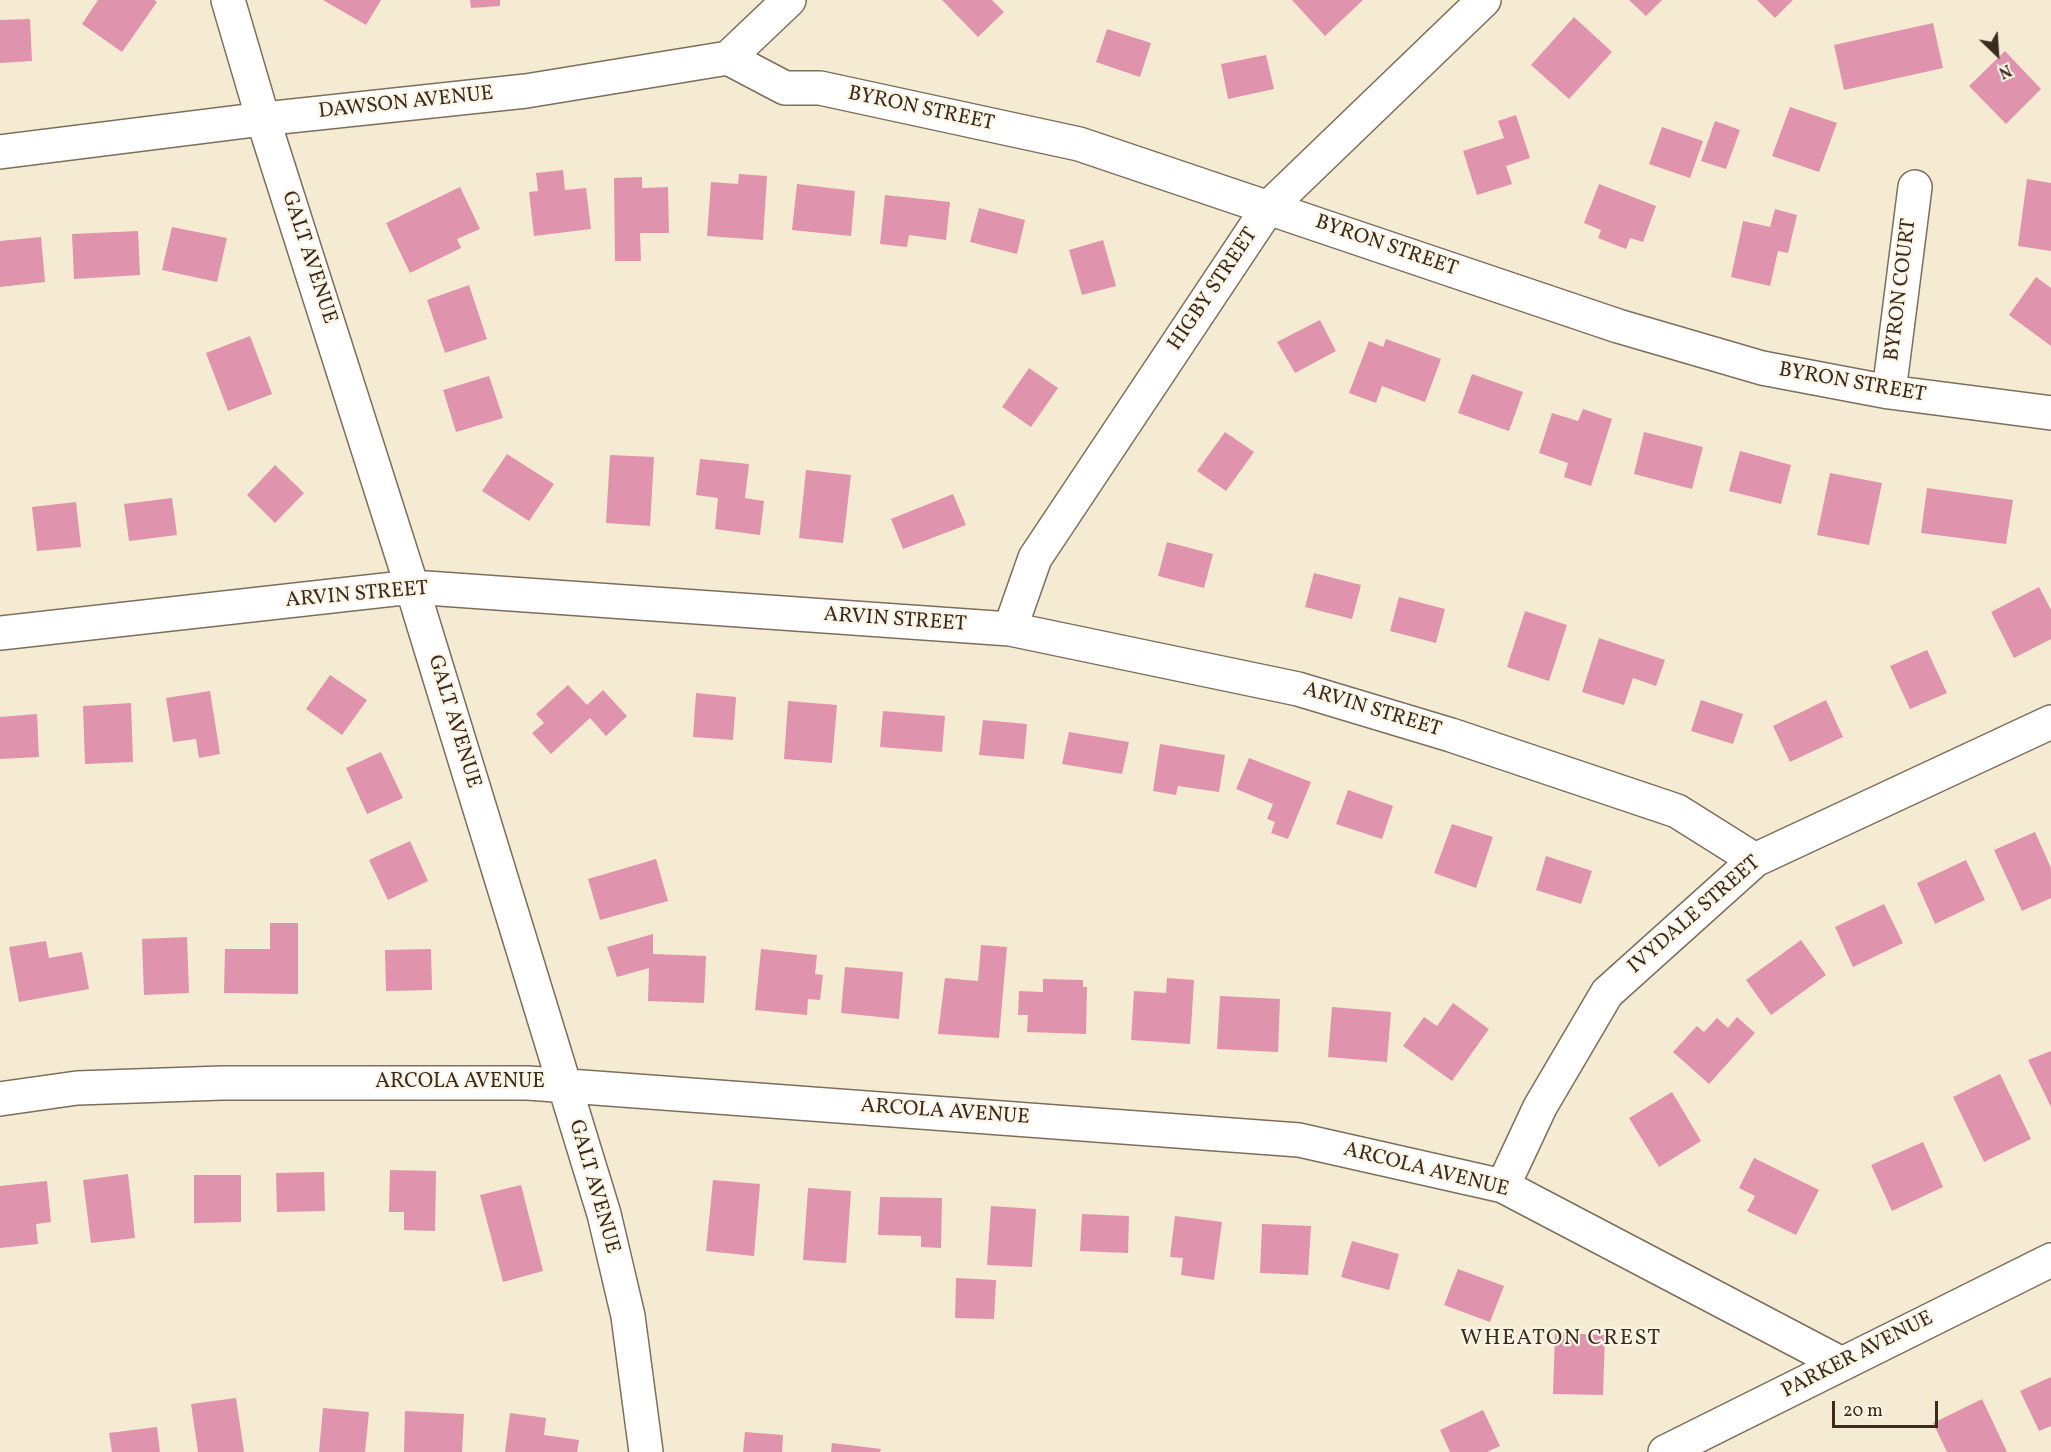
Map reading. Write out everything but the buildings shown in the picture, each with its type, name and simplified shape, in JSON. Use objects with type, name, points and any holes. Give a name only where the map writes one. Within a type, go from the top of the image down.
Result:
[{"type":"street","name":"GALT AVENUE","points":[[228,0],[263,119],[412,587],[604,1214],[627,1316],[646,1452]]},
{"type":"street","points":[[728,58],[789,0]]},
{"type":"street","name":"HIGBY STREET","points":[[1010,629],[1035,558],[1268,207],[1484,0]]},
{"type":"street","name":"DAWSON AVENUE","points":[[0,152],[263,119],[526,91],[728,58]]},
{"type":"street","name":"BYRON STREET","points":[[728,58],[785,88],[820,88],[1079,144],[1618,326],[1762,368],[1888,392],[2051,413]]},
{"type":"street","name":"BYRON COURT","points":[[1888,392],[1915,187]]},
{"type":"street","name":"ARVIN STREET","points":[[0,633],[412,587],[1010,629],[1298,689],[1451,735],[1677,811],[1755,860]]},
{"type":"street","name":"IVYDALE STREET","points":[[1503,1186],[1540,1107],[1607,993],[1755,860],[2051,722]]},
{"type":"street","name":"ARCOLA AVENUE","points":[[0,1099],[77,1088],[222,1083],[563,1084],[1299,1140],[1503,1186],[1842,1364]]},
{"type":"street","name":"PARKER AVENUE","points":[[1665,1452],[2051,1260]]},
{"type":"district","name":"WHEATON CREST","points":[[1561,1340]]}]
